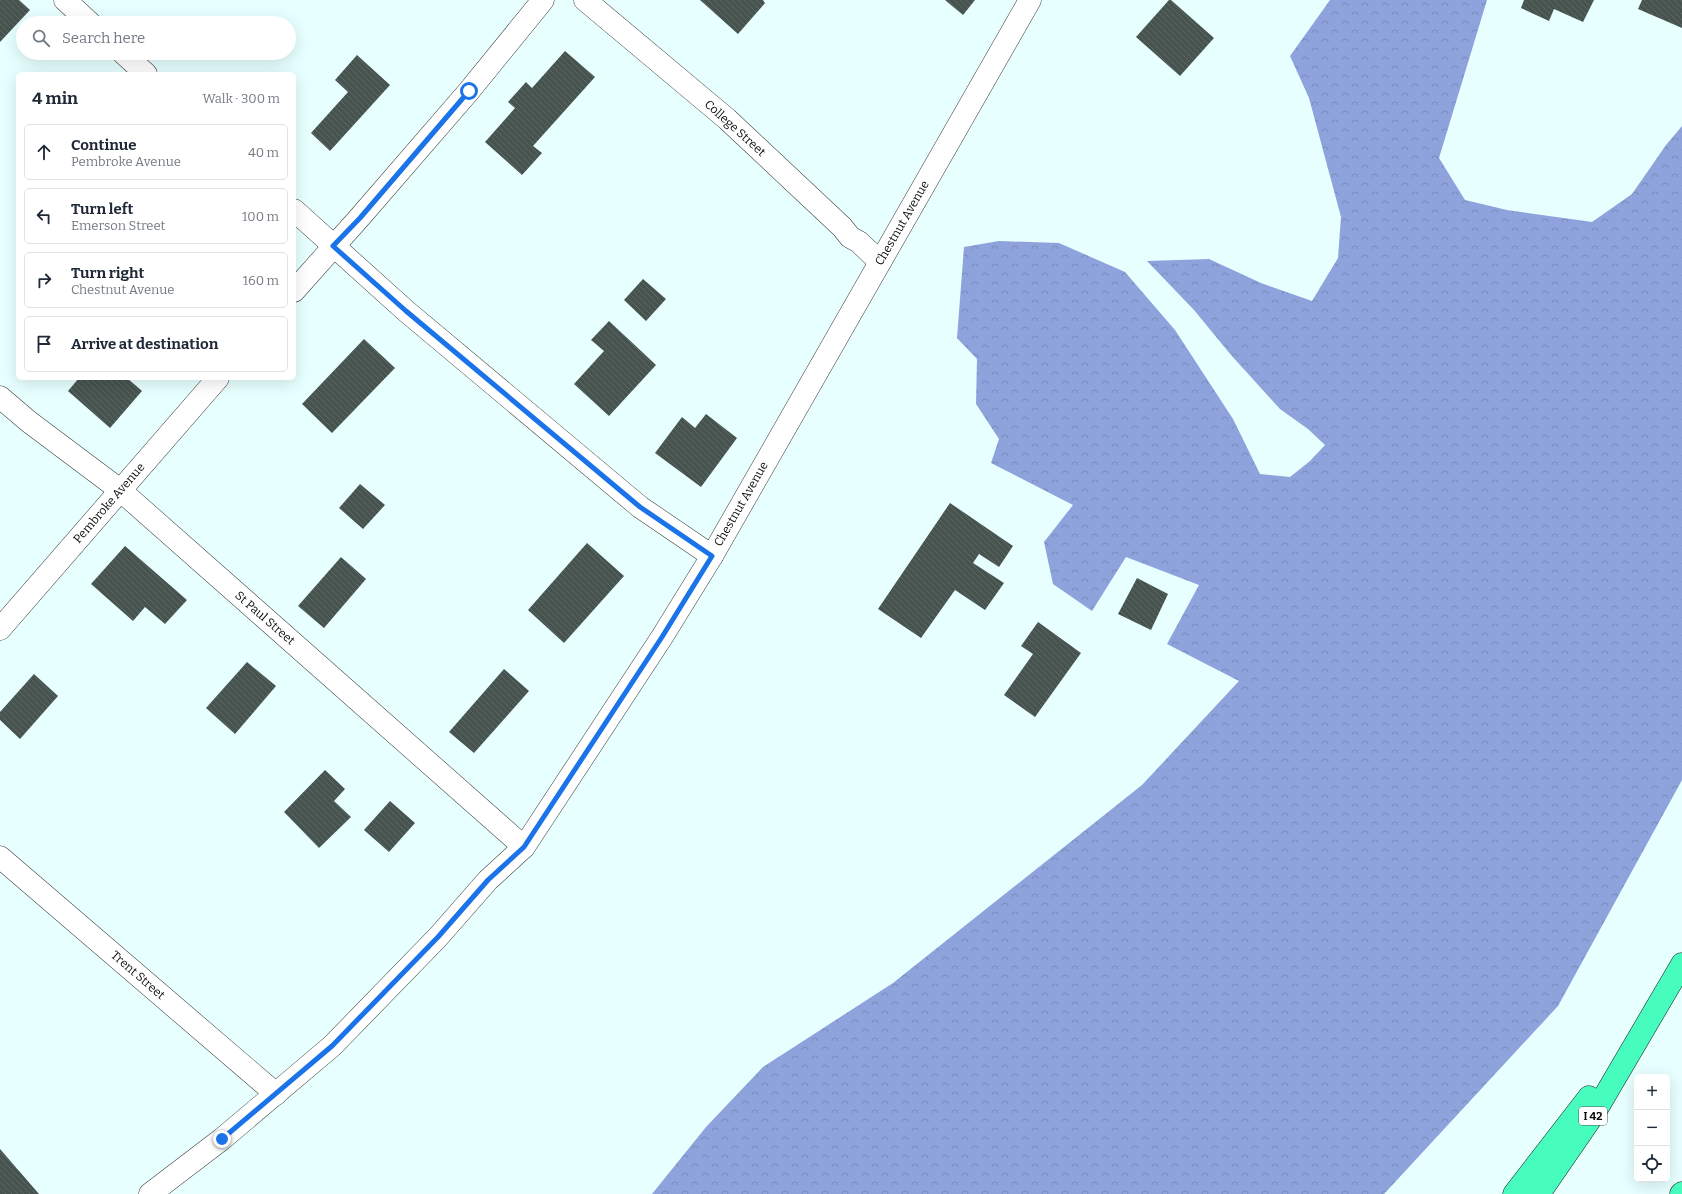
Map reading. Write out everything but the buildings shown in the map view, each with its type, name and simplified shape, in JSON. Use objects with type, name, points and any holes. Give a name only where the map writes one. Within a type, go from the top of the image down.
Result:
[{"type":"highway","name":"I 42","points":[[1539,1194],[1594,1114],[1682,964]]},
{"type":"highway","points":[[1514,1194],[1613,1066],[1641,1035]]},
{"type":"street","points":[[65,0],[82,16]]},
{"type":"street","points":[[296,289],[333,246],[360,218],[469,91],[543,0]]},
{"type":"street","name":"College Street","points":[[585,0],[727,119],[842,227],[850,238],[859,242],[880,262]]},
{"type":"street","name":"Chestnut Avenue","points":[[150,1194],[222,1139],[332,1046],[438,937],[488,880],[524,847],[662,637],[712,556],[1030,0]]},
{"type":"street","points":[[131,60],[144,72]]},
{"type":"street","points":[[296,212],[406,311],[640,507],[712,556]]},
{"type":"street","name":"Pembroke Avenue","points":[[0,629],[216,380]]},
{"type":"street","name":"St Paul Street","points":[[0,397],[28,421],[120,490],[524,847]]},
{"type":"street","name":"Trent Street","points":[[0,857],[276,1094]]},
{"type":"green space","points":[[1330,0],[1487,0],[1439,158],[1465,200],[1507,210],[1592,222],[1632,194],[1666,145],[1682,126],[1682,780],[1558,1006],[1384,1194],[652,1194],[706,1127],[763,1067],[893,983],[1142,785],[1239,681],[1167,644],[1199,585],[1126,557],[1092,611],[1053,584],[1044,542],[1073,505],[991,463],[999,439],[976,404],[977,359],[957,338],[964,247],[999,241],[1059,243],[1125,272],[1175,330],[1233,419],[1260,474],[1290,477],[1310,461],[1325,445],[1308,429],[1280,409],[1231,355],[1194,310],[1147,261],[1209,259],[1261,283],[1312,301],[1338,258],[1341,217],[1309,98],[1290,56]]},
{"type":"route","points":[[222,1139],[332,1046],[438,937],[488,880],[524,847],[662,637],[712,556],[640,507],[406,311],[333,246],[360,218],[469,91]]}]
